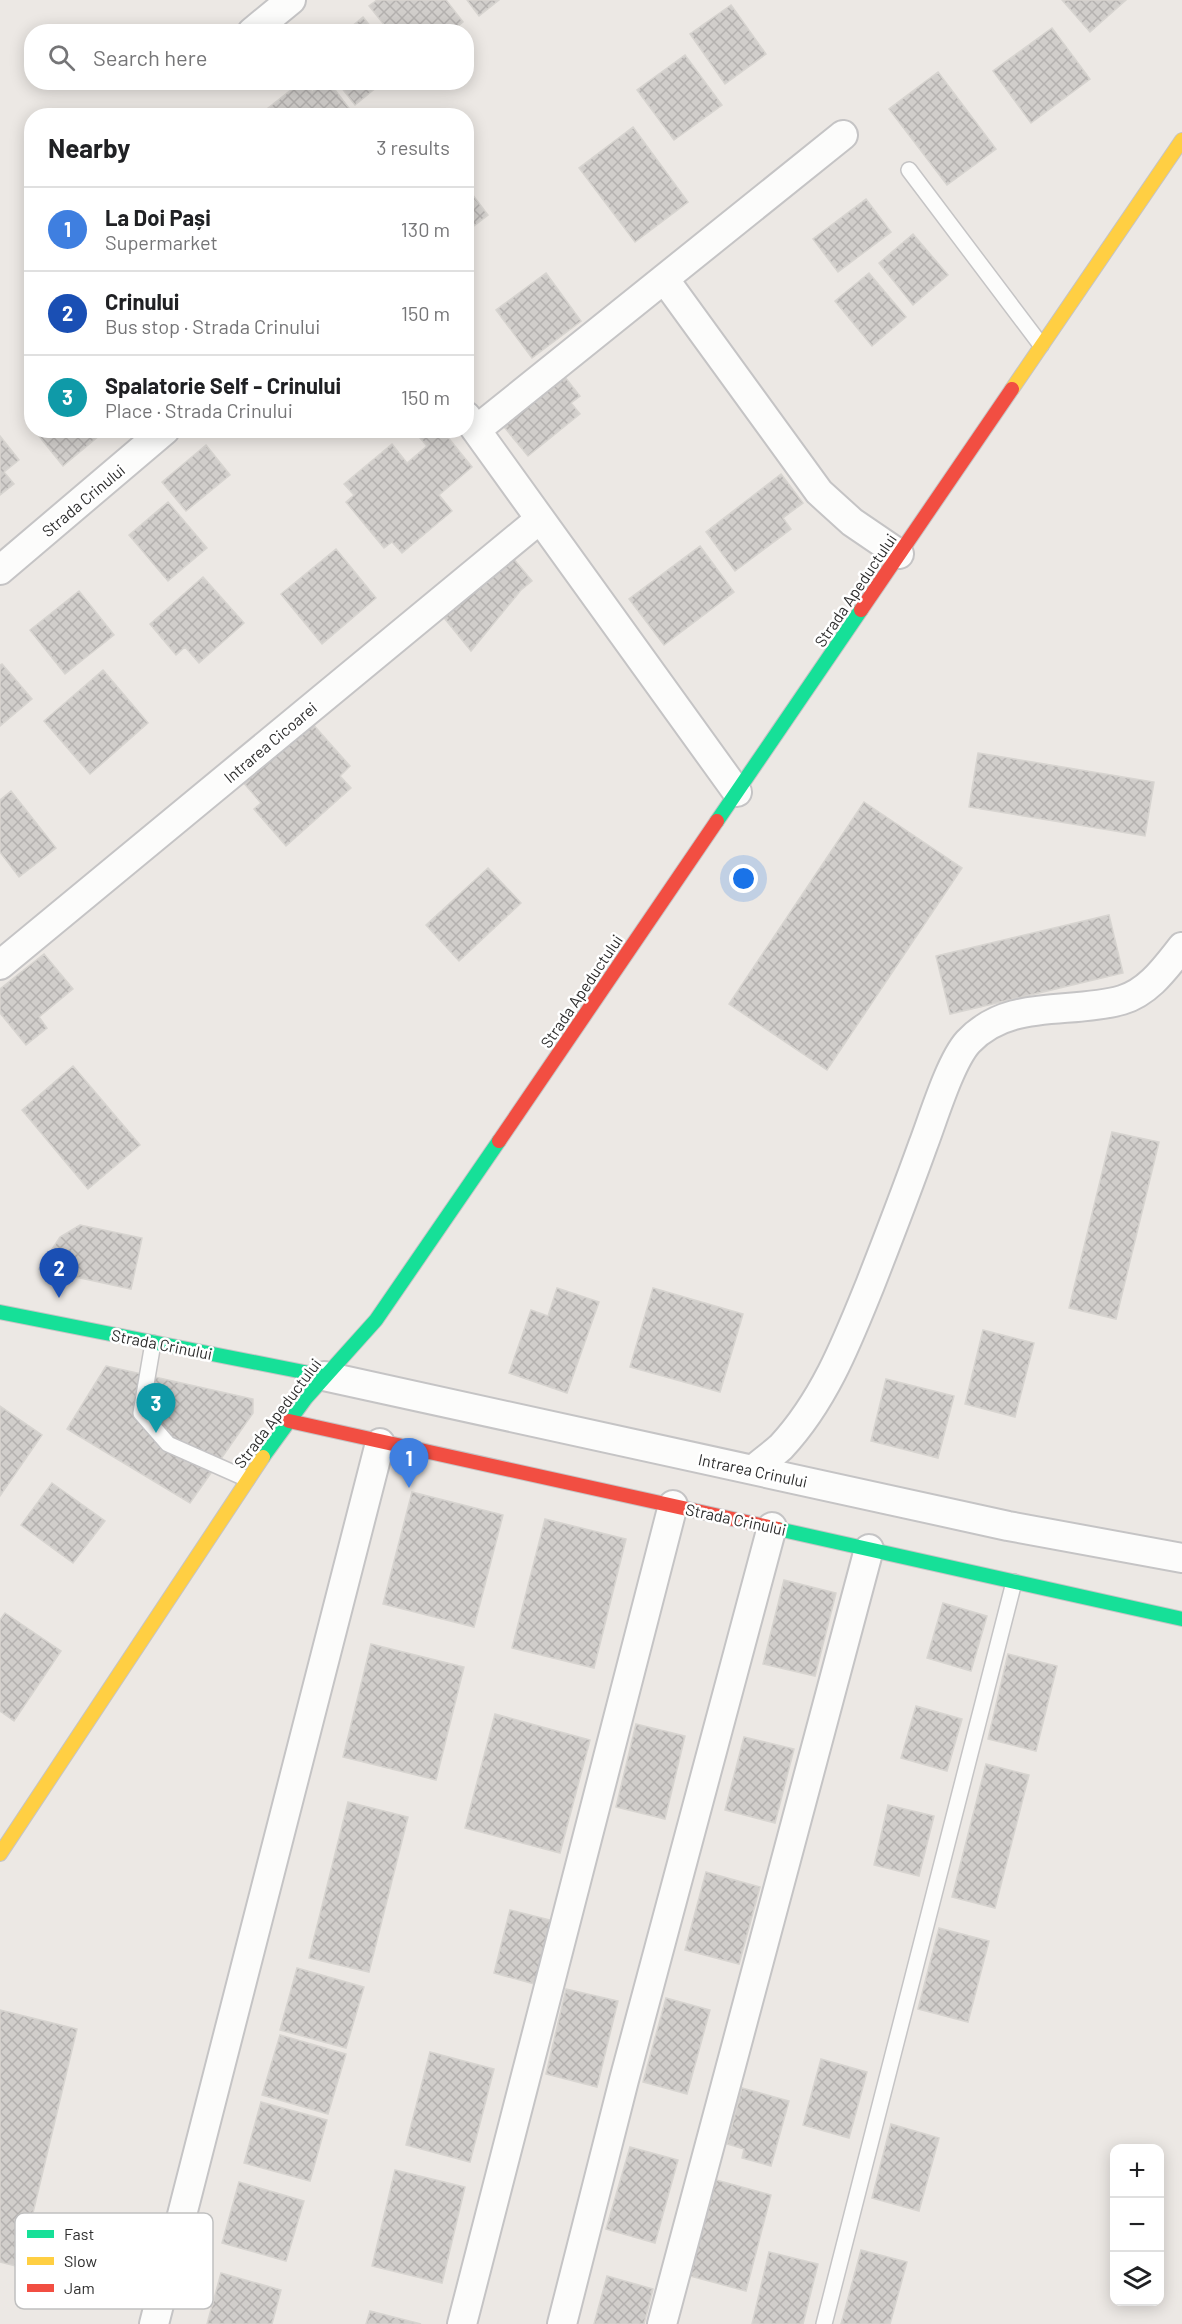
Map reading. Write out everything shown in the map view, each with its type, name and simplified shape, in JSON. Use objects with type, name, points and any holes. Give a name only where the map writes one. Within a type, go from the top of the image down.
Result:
[{"type":"street","points":[[262,24],[291,0]]},
{"type":"street","points":[[474,421],[665,280],[843,135]]},
{"type":"street","name":"Strada Apeductului","points":[[0,1854],[248,1479],[324,1376],[376,1320],[1182,140]]},
{"type":"street","points":[[665,280],[819,492],[852,522],[899,554]]},
{"type":"street","points":[[474,427],[737,792]]},
{"type":"street","name":"Strada Crinului","points":[[0,570],[156,438]]},
{"type":"street","name":"Intrarea Cicoarei","points":[[0,965],[540,519]]},
{"type":"street","points":[[753,1470],[780,1447],[797,1427],[821,1394],[843,1351],[889,1238],[951,1071],[968,1042],[993,1023],[1028,1010],[1088,1005],[1124,999],[1155,980],[1182,947]]},
{"type":"street","name":"Strada Crinului","points":[[0,1312],[324,1376]]},
{"type":"street","name":"Intrarea Crinului","points":[[324,1376],[1008,1526],[1182,1558]]},
{"type":"street","name":"Strada Crinului","points":[[289,1421],[380,1443],[673,1505],[1182,1618]]},
{"type":"street","points":[[182,2213],[380,1443]]},
{"type":"street","points":[[462,2324],[673,1505]]},
{"type":"street","points":[[562,2324],[624,2080],[772,1527]]},
{"type":"street","points":[[662,2324],[869,1549]]},
{"type":"street","points":[[154,2324],[158,2309]]},
{"type":"lane","points":[[909,170],[1041,345]]},
{"type":"lane","points":[[153,1343],[141,1413],[168,1444],[248,1479]]},
{"type":"lane","points":[[824,2324],[1014,1582]]},
{"type":"building","points":[[377,0],[446,0],[463,22],[461,24],[384,24],[369,6]]},
{"type":"building","points":[[467,0],[499,0],[479,16]]},
{"type":"building","points":[[1062,0],[1126,0],[1090,32]]},
{"type":"building","points":[[731,5],[766,54],[725,84],[690,34]]},
{"type":"building","points":[[363,17],[369,24],[355,24]]},
{"type":"building","points":[[1052,28],[1090,79],[1031,123],[993,71]]},
{"type":"building","points":[[685,55],[722,105],[674,140],[637,90]]},
{"type":"building","points":[[938,72],[996,149],[947,185],[889,109]]},
{"type":"building","points":[[291,90],[311,90],[312,92],[314,90],[335,90],[349,108],[268,108]]},
{"type":"building","points":[[343,90],[373,90],[355,105]]},
{"type":"building","points":[[633,127],[688,202],[635,242],[579,168]]},
{"type":"building","points":[[474,197],[488,215],[474,226]]},
{"type":"building","points":[[866,199],[891,232],[838,272],[813,239]]},
{"type":"building","points":[[913,234],[948,275],[913,305],[879,263]]},
{"type":"building","points":[[546,273],[581,321],[532,358],[496,310]]},
{"type":"building","points":[[869,273],[906,317],[872,346],[835,301]]},
{"type":"building","points":[[561,372],[580,396],[571,403],[580,414],[528,456],[500,422]]},
{"type":"building","points":[[0,436],[19,460],[4,472],[14,484],[0,495]]},
{"type":"building","points":[[40,438],[96,438],[63,466]]},
{"type":"building","points":[[420,438],[448,438],[472,467],[439,495],[452,511],[402,553],[392,542],[384,548],[346,502],[354,495],[344,484],[392,444],[407,463],[427,446]]},
{"type":"building","points":[[206,445],[230,475],[186,511],[162,482]]},
{"type":"building","points":[[781,474],[803,503],[783,518],[791,529],[735,571],[706,532]]},
{"type":"building","points":[[168,502],[207,548],[168,581],[129,535]]},
{"type":"building","points":[[700,546],[734,592],[664,645],[629,599]]},
{"type":"building","points":[[336,549],[376,598],[322,644],[281,594]]},
{"type":"building","points":[[512,557],[532,581],[521,590],[471,651],[441,614]]},
{"type":"building","points":[[203,577],[244,623],[199,663],[185,647],[176,655],[150,624]]},
{"type":"building","points":[[79,591],[114,635],[65,674],[30,630]]},
{"type":"building","points":[[2,664],[32,699],[0,726],[0,665]]},
{"type":"building","points":[[103,670],[148,723],[90,774],[44,721]]},
{"type":"building","points":[[310,721],[350,766],[340,776],[351,788],[286,846],[254,809],[261,803],[242,781]]},
{"type":"building","points":[[978,753],[1154,782],[1145,836],[969,807]]},
{"type":"building","points":[[11,791],[56,848],[19,877],[0,852],[0,800]]},
{"type":"building","points":[[864,802],[962,868],[827,1070],[729,1004]]},
{"type":"building","points":[[488,868],[521,903],[459,961],[426,925]]},
{"type":"building","points":[[1109,915],[1123,973],[950,1014],[936,956]]},
{"type":"building","points":[[44,954],[73,989],[39,1017],[47,1028],[26,1045],[0,1013],[0,989]]},
{"type":"building","points":[[73,1066],[140,1145],[88,1189],[22,1110]]},
{"type":"building","points":[[1112,1132],[1159,1142],[1116,1319],[1069,1308]]},
{"type":"building","points":[[80,1225],[142,1238],[131,1289],[39,1269],[60,1237]]},
{"type":"building","points":[[557,1288],[599,1302],[567,1393],[509,1373],[531,1310],[548,1316]]},
{"type":"building","points":[[653,1288],[743,1314],[720,1392],[630,1367]]},
{"type":"building","points":[[983,1330],[1034,1343],[1015,1417],[965,1404]]},
{"type":"building","points":[[106,1366],[253,1399],[253,1413],[190,1503],[67,1429]]},
{"type":"building","points":[[886,1379],[954,1396],[938,1458],[871,1441]]},
{"type":"building","points":[[0,1406],[42,1435],[0,1496]]},
{"type":"building","points":[[52,1483],[105,1521],[73,1563],[21,1525]]},
{"type":"building","points":[[412,1492],[503,1515],[474,1627],[383,1604]]},
{"type":"building","points":[[545,1519],[626,1539],[594,1668],[512,1648]]},
{"type":"building","points":[[784,1580],[836,1593],[815,1676],[763,1664]]},
{"type":"building","points":[[943,1603],[987,1616],[971,1671],[927,1658]]},
{"type":"building","points":[[5,1613],[61,1651],[14,1721],[0,1711],[0,1620]]},
{"type":"building","points":[[371,1644],[464,1667],[436,1780],[343,1757]]},
{"type":"building","points":[[1008,1654],[1057,1666],[1036,1751],[988,1739]]},
{"type":"building","points":[[916,1706],[962,1719],[947,1771],[901,1758]]},
{"type":"building","points":[[495,1714],[590,1740],[560,1853],[465,1828]]},
{"type":"building","points":[[636,1724],[685,1736],[665,1819],[616,1807]]},
{"type":"building","points":[[744,1737],[794,1749],[775,1823],[725,1810]]},
{"type":"building","points":[[986,1764],[1029,1775],[995,1908],[952,1897]]},
{"type":"building","points":[[348,1802],[408,1817],[369,1972],[309,1958]]},
{"type":"building","points":[[888,1805],[934,1816],[919,1876],[874,1865]]},
{"type":"building","points":[[706,1872],[760,1887],[739,1964],[685,1950]]},
{"type":"building","points":[[510,1910],[554,1921],[538,1985],[494,1973]]},
{"type":"building","points":[[939,1928],[989,1941],[968,2022],[918,2009]]},
{"type":"building","points":[[297,1968],[364,1987],[346,2048],[280,2030]]},
{"type":"building","points":[[566,1989],[618,2001],[597,2087],[546,2074]]},
{"type":"building","points":[[666,1998],[710,2010],[687,2094],[643,2082]]},
{"type":"building","points":[[0,2010],[77,2029],[33,2213],[15,2213],[15,2266],[0,2262]]},
{"type":"building","points":[[280,2035],[346,2054],[328,2114],[262,2095]]},
{"type":"building","points":[[430,2052],[494,2069],[470,2162],[406,2145]]},
{"type":"building","points":[[821,2059],[867,2072],[849,2138],[803,2125]]},
{"type":"building","points":[[742,2088],[789,2101],[771,2166],[742,2158],[744,2149],[727,2144]]},
{"type":"building","points":[[261,2102],[327,2120],[310,2181],[244,2163]]},
{"type":"building","points":[[891,2124],[939,2138],[919,2211],[872,2198]]},
{"type":"building","points":[[630,2147],[678,2160],[655,2243],[606,2229]]},
{"type":"building","points":[[395,2170],[465,2187],[442,2283],[372,2266]]},
{"type":"building","points":[[716,2180],[771,2195],[746,2291],[690,2276]]},
{"type":"building","points":[[239,2182],[304,2201],[286,2261],[222,2243]]},
{"type":"building","points":[[861,2250],[907,2262],[890,2324],[841,2324]]},
{"type":"building","points":[[769,2252],[818,2264],[803,2324],[752,2324]]},
{"type":"building","points":[[221,2273],[281,2290],[272,2324],[207,2324],[213,2309]]},
{"type":"building","points":[[607,2276],[653,2289],[644,2324],[594,2324]]},
{"type":"building","points":[[370,2311],[421,2324],[366,2324]]},
{"type":"traffic: fast","points":[[717,821],[861,610]]},
{"type":"traffic: fast","points":[[263,1457],[306,1398],[376,1320],[499,1141]]},
{"type":"traffic: fast","points":[[0,1312],[324,1376]]},
{"type":"traffic: fast","points":[[778,1529],[1182,1619]]},
{"type":"traffic: slow","points":[[1012,389],[1182,140]]},
{"type":"traffic: slow","points":[[0,1854],[263,1457]]},
{"type":"traffic: jam","points":[[861,610],[1012,389]]},
{"type":"traffic: jam","points":[[499,1141],[717,821]]},
{"type":"traffic: jam","points":[[289,1421],[778,1529]]},
{"type":"place","name":"Crinului","points":[[59,1298]]},
{"type":"place","name":"Spalatorie Self - Crinului","points":[[156,1433]]},
{"type":"place","name":"La Doi Pași","points":[[409,1488]]}]
